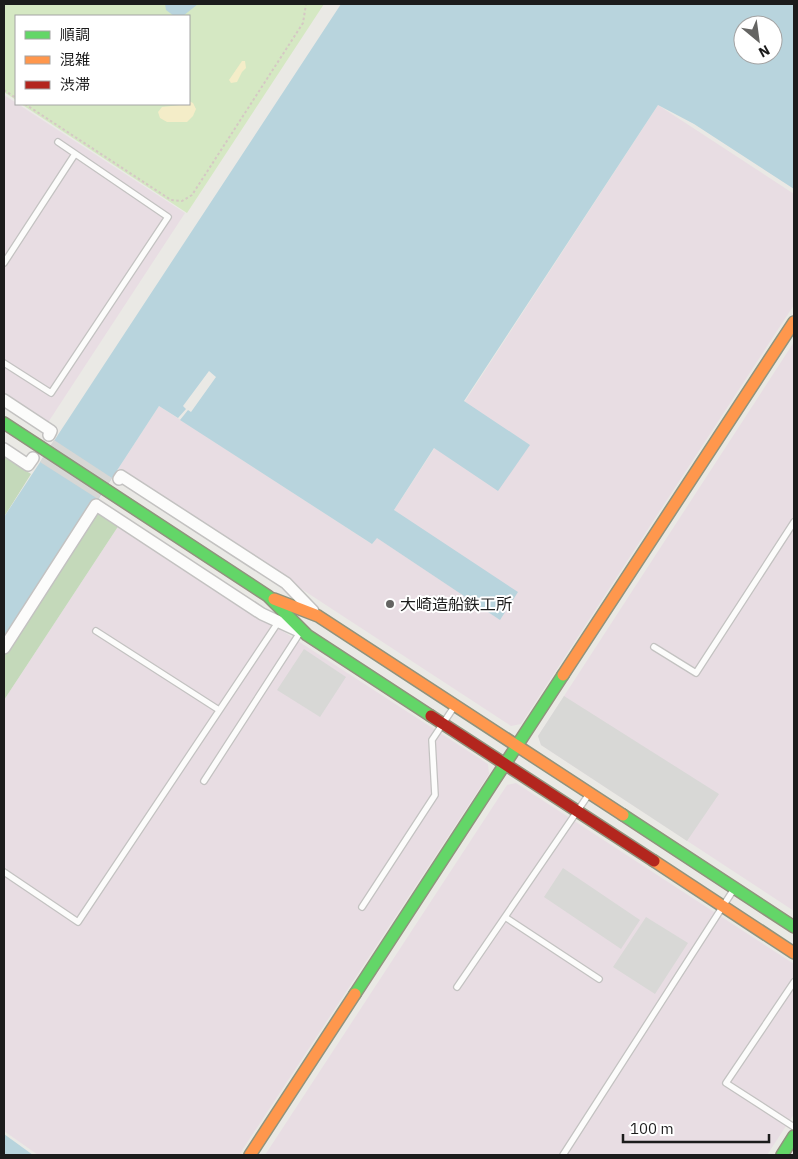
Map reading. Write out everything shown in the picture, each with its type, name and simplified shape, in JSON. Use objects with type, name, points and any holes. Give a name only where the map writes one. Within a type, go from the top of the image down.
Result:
[{"type":"street","points":[[250,1155],[794,322]]},
{"type":"street","points":[[4,400],[51,431],[49,434]]},
{"type":"street","points":[[4,423],[268,596],[303,632],[794,953]]},
{"type":"street","points":[[4,449],[28,465],[33,458]]},
{"type":"street","points":[[119,479],[121,476],[286,583],[318,616],[794,927]]},
{"type":"street","points":[[4,648],[96,505],[101,505],[262,614],[284,613],[318,616]]},
{"type":"street","points":[[782,1155],[794,1136]]},
{"type":"lane","points":[[4,363],[50,393],[168,217],[58,142]]},
{"type":"lane","points":[[4,263],[75,154]]},
{"type":"lane","points":[[654,646],[696,673],[794,522]]},
{"type":"lane","points":[[4,872],[78,922],[284,613]]},
{"type":"lane","points":[[96,631],[220,710]]},
{"type":"lane","points":[[204,780],[303,632]]},
{"type":"lane","points":[[362,907],[436,795],[432,740],[455,705]]},
{"type":"lane","points":[[457,987],[590,792]]},
{"type":"lane","points":[[563,1155],[735,888]]},
{"type":"lane","points":[[505,917],[599,980]]},
{"type":"lane","points":[[794,982],[726,1084],[794,1126]]},
{"type":"path","points":[[27,105],[170,200],[182,201],[192,195],[303,23],[306,4]]},
{"type":"path","points":[[4,90],[15,97]]},
{"type":"shaded area","points":[[4,95],[15,102],[15,105],[19,105],[185,213],[47,424],[4,396]]},
{"type":"shaded area","points":[[658,105],[794,194],[794,305],[521,724],[511,726],[118,469],[159,406],[372,544]]},
{"type":"shaded area","points":[[794,342],[794,911],[541,745],[538,736]]},
{"type":"shaded area","points":[[119,525],[488,764],[489,774],[239,1155],[38,1155],[4,1131],[4,700]]},
{"type":"shaded area","points":[[304,649],[346,677],[320,717],[277,690]]},
{"type":"shaded area","points":[[564,696],[719,794],[687,841],[541,745],[538,736]]},
{"type":"shaded area","points":[[516,783],[794,964],[794,1114],[767,1155],[265,1155],[507,785]]},
{"type":"shaded area","points":[[563,868],[640,920],[621,949],[544,897]]},
{"type":"shaded area","points":[[646,917],[688,943],[655,994],[613,967]]},
{"type":"green space","points":[[4,4],[324,4],[187,213],[23,105],[190,105],[190,15],[15,15],[15,99],[4,92]]},
{"type":"green space","points":[[4,457],[31,474],[4,517]]},
{"type":"green space","points":[[98,512],[119,525],[4,700],[4,654]]},
{"type":"sand","points":[[242,61],[245,61],[246,68],[237,82],[231,83],[229,80]]},
{"type":"sand","points":[[190,102],[196,109],[193,116],[187,122],[167,122],[160,118],[158,112],[162,107],[190,105]]},
{"type":"water","points":[[165,4],[198,4],[184,15],[173,15],[166,10]]},
{"type":"water","points":[[341,4],[794,4],[794,189],[694,124],[658,105],[464,401],[530,445],[498,491],[434,448],[394,510],[518,592],[500,620],[377,538],[372,544],[180,420],[188,410],[191,412],[216,377],[209,371],[183,406],[186,409],[178,418],[159,406],[4,644],[4,517]]},
{"type":"water","points":[[4,1134],[33,1155],[4,1155]]},
{"type":"pier","points":[[54,440],[112,478],[98,499],[40,462]]},
{"type":"traffic: fast","points":[[4,423],[268,596],[307,635],[431,716]]},
{"type":"traffic: fast","points":[[355,994],[563,675]]},
{"type":"traffic: fast","points":[[623,815],[794,927]]},
{"type":"traffic: fast","points":[[782,1155],[794,1136]]},
{"type":"traffic: slow","points":[[563,675],[794,322]]},
{"type":"traffic: slow","points":[[274,599],[318,616],[623,815]]},
{"type":"traffic: slow","points":[[654,861],[794,953]]},
{"type":"traffic: slow","points":[[250,1155],[355,994]]},
{"type":"traffic: jam","points":[[431,716],[654,861]]},
{"type":"place","name":"大崎造船鉄工所","points":[[390,604]]}]
